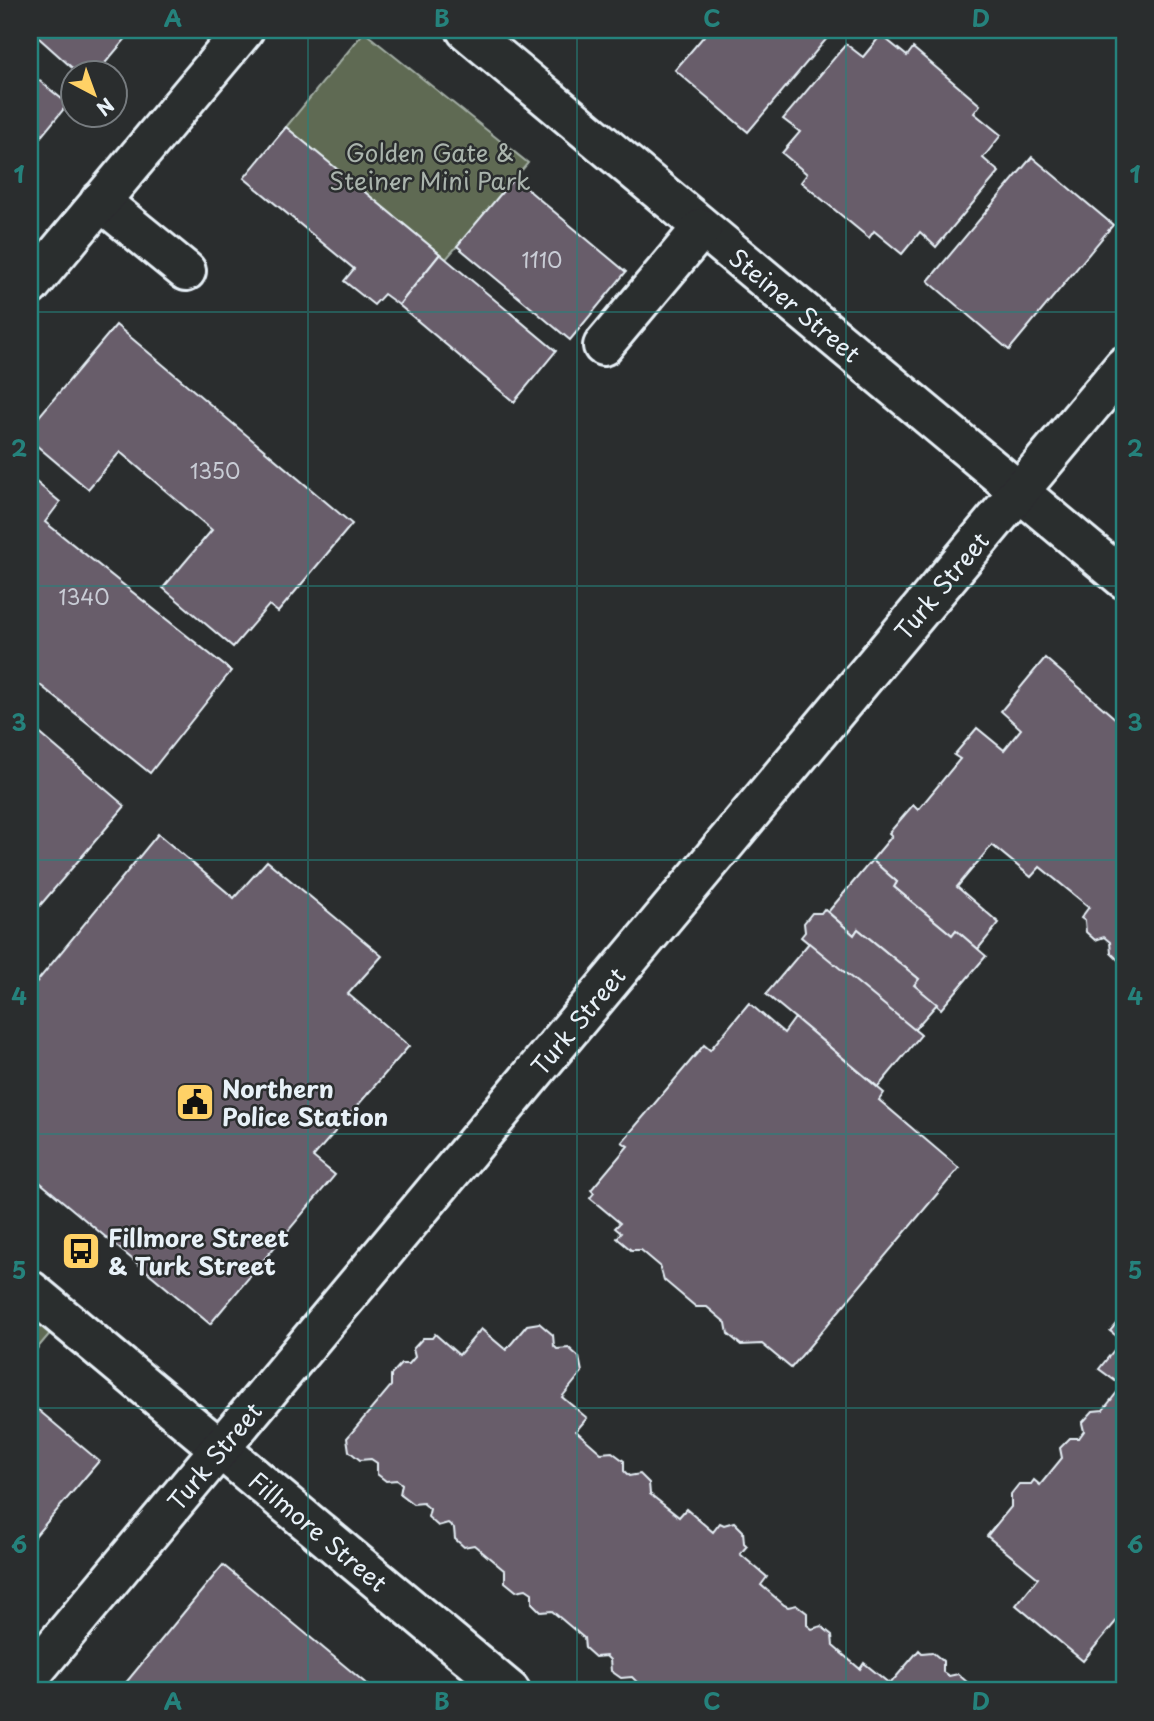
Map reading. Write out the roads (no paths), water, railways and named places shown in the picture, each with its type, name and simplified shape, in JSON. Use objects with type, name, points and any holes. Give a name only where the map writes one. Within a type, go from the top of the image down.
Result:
[{"type":"main road","points":[[30,286],[244,30]]},
{"type":"main road","name":"Steiner Street","points":[[466,30],[1124,579]]},
{"type":"main road","points":[[100,201],[186,271]]},
{"type":"main road","points":[[603,345],[702,228]]},
{"type":"main road","name":"Turk Street","points":[[30,1676],[1124,366]]},
{"type":"main road","name":"Fillmore Street","points":[[30,1290],[510,1691]]},
{"type":"place","name":"Northern Police Station","points":[[195,1102]]},
{"type":"place","name":"Fillmore Street & Turk Street","points":[[81,1251]]},
{"type":"park label","name":"Golden Gate & Steiner Mini Park","points":[[430,166]]}]
